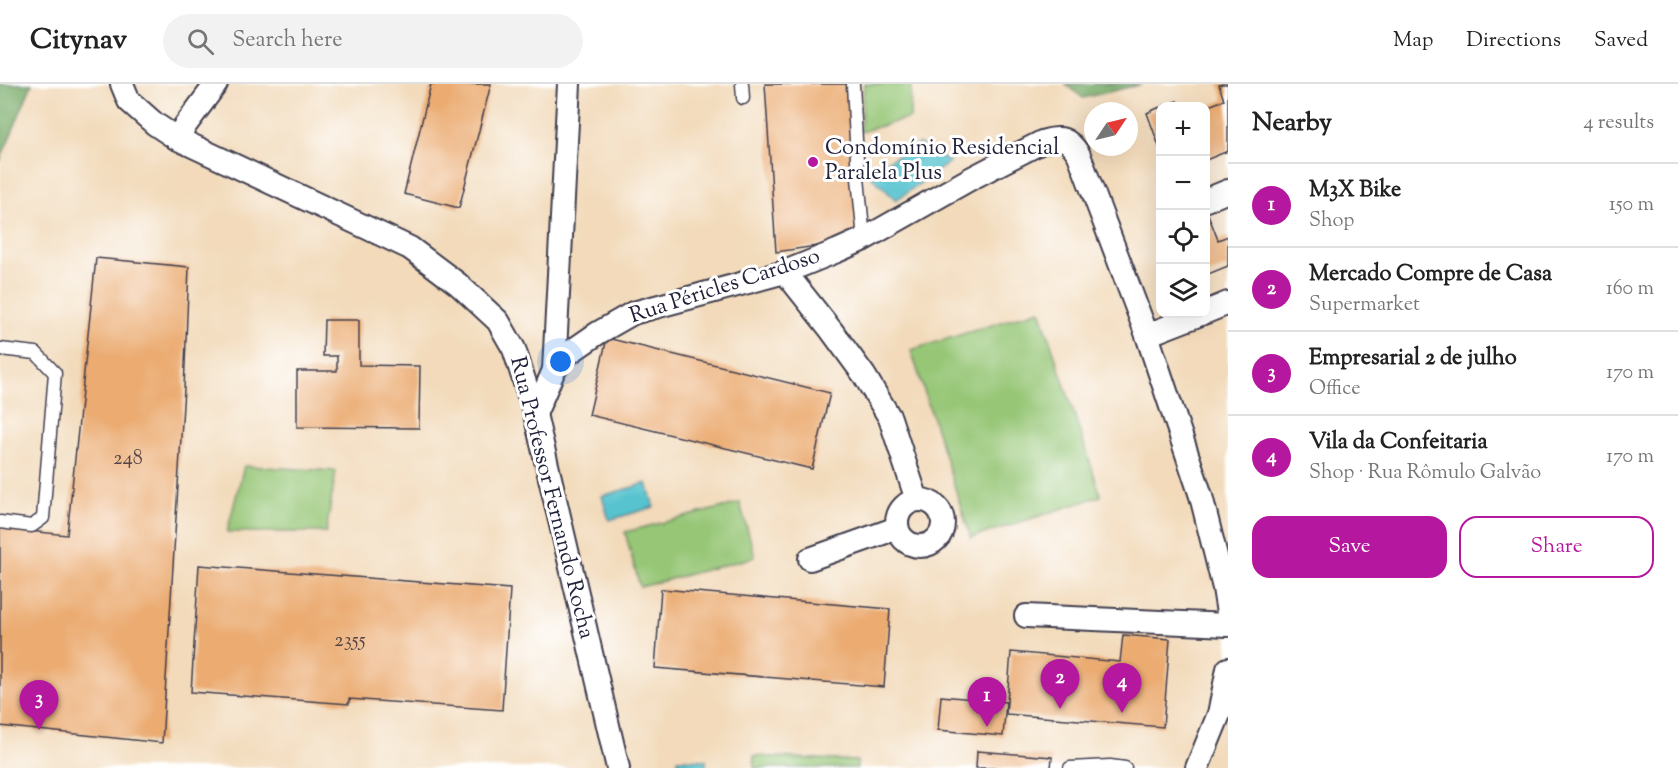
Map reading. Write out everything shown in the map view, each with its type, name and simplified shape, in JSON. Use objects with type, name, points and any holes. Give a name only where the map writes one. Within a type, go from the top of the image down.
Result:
[{"type":"street","name":"Rua Professor Fernando Rocha","points":[[122,84],[129,101],[155,124],[176,138],[410,248],[458,284],[498,321],[514,350],[535,414],[618,768]]},
{"type":"street","points":[[176,138],[216,84]]},
{"type":"street","points":[[554,370],[569,84]]},
{"type":"street","name":"Rua Péricles Cardoso","points":[[535,414],[554,370],[569,353],[633,313],[785,272],[864,239],[970,179],[1052,139],[1062,139],[1072,144],[1079,155],[1147,335]]},
{"type":"street","points":[[1210,198],[1228,191]]},
{"type":"street","points":[[785,272],[864,375],[890,418],[917,500]]},
{"type":"street","points":[[1210,310],[1228,303]]},
{"type":"street","points":[[1190,318],[1147,335],[1200,496],[1224,588],[1228,613]]},
{"type":"street","points":[[917,500],[931,503],[941,514],[943,521],[939,536],[927,545],[912,544],[906,541],[897,528],[897,520],[903,507],[917,500]]},
{"type":"street","points":[[810,559],[897,528]]},
{"type":"street","points":[[1026,616],[1228,626]]},
{"type":"street","points":[[1197,768],[1219,714],[1228,669]]},
{"type":"lane","points":[[742,84],[743,98]]},
{"type":"lane","points":[[853,84],[864,239]]},
{"type":"lane","points":[[0,350],[36,353],[55,373],[43,518],[32,526],[0,522]]},
{"type":"lane","points":[[1070,768],[1110,766],[1125,768]]},
{"type":"green space","points":[[0,84],[32,84],[0,161]]},
{"type":"green space","points":[[864,84],[911,84],[910,118],[860,132]]},
{"type":"green space","points":[[1065,84],[1143,84],[1083,98]]},
{"type":"green space","points":[[1040,310],[1101,496],[971,538],[911,350]]},
{"type":"green space","points":[[244,466],[336,471],[326,532],[227,532]]},
{"type":"green space","points":[[740,503],[755,557],[640,587],[625,532]]},
{"type":"green space","points":[[754,756],[857,761],[857,768],[754,768]]},
{"type":"water","points":[[919,144],[950,162],[896,200],[867,172]]},
{"type":"water","points":[[647,483],[654,507],[609,520],[602,496]]},
{"type":"water","points":[[678,759],[706,760],[706,768],[678,768]]},
{"type":"building","points":[[431,84],[491,84],[459,208],[404,194]]},
{"type":"building","name":"Condomínio Residencial Paralela Plus","points":[[765,84],[849,84],[864,239],[776,252]]},
{"type":"building","points":[[1228,84],[1228,151],[1210,158],[1210,105],[1224,100],[1219,85]]},
{"type":"building","points":[[1156,109],[1156,138],[1147,113]]},
{"type":"building","points":[[1210,219],[1218,240],[1228,236],[1228,266],[1210,273]]},
{"type":"building","points":[[96,258],[189,267],[184,389],[162,743],[0,726],[0,528],[67,535]]},
{"type":"building","points":[[324,320],[359,320],[359,365],[420,366],[419,428],[297,427],[297,371],[337,371],[337,356],[323,356]]},
{"type":"building","points":[[607,338],[830,393],[812,469],[589,415]]},
{"type":"building","points":[[199,565],[510,589],[502,710],[349,699],[349,704],[191,692]]},
{"type":"building","points":[[661,589],[890,609],[884,687],[655,668]]},
{"type":"building","points":[[1123,635],[1170,639],[1163,727],[1006,714],[1011,652],[1120,662]]},
{"type":"building","points":[[941,696],[1006,702],[1003,736],[938,730]]},
{"type":"building","points":[[977,751],[1052,757],[1051,768],[976,768]]},
{"type":"place","name":"Condomínio Residencial Paralela Plus","points":[[813,162]]},
{"type":"place","name":"Mercado Compre de Casa","points":[[1060,709]]},
{"type":"place","name":"Vila da Confeitaria","points":[[1122,713]]},
{"type":"place","name":"M3X Bike","points":[[987,727]]},
{"type":"place","name":"Empresarial 2 de julho","points":[[39,730]]}]
